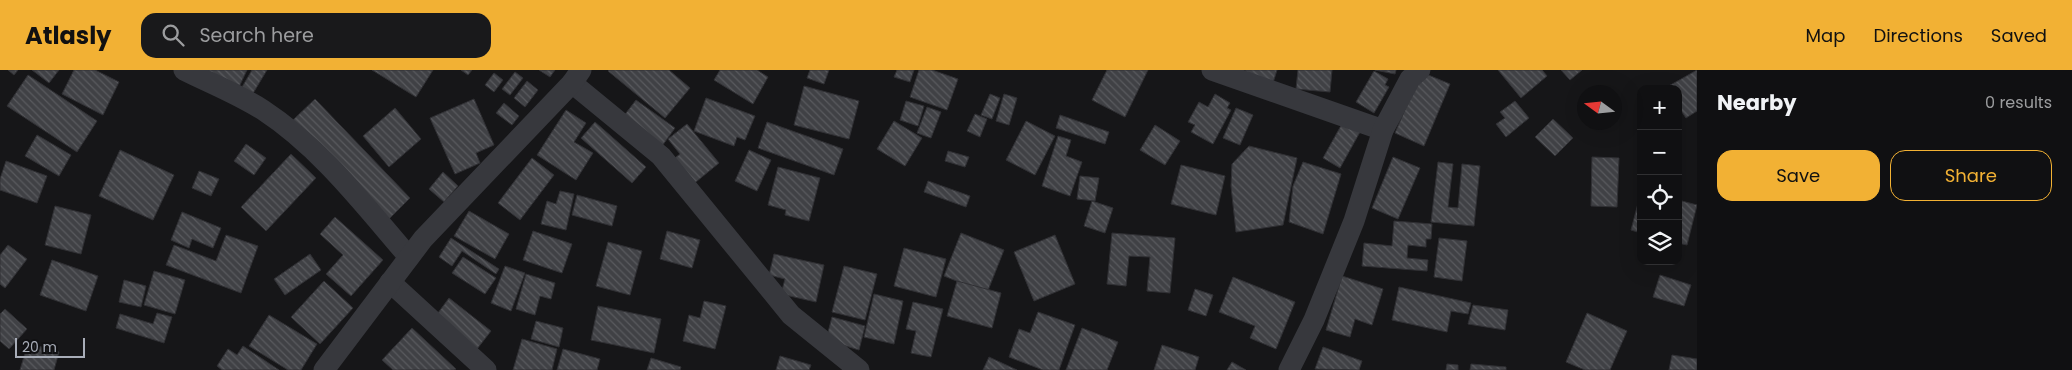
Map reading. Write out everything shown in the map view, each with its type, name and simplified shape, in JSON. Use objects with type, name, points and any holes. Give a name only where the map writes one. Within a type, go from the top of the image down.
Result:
[{"type":"street","points":[[184,70],[262,110],[293,132],[335,171],[409,257]]},
{"type":"street","points":[[1212,70],[1383,130]]},
{"type":"street","points":[[1289,370],[1314,320],[1354,221],[1383,130],[1414,73]]},
{"type":"street","points":[[324,370],[409,257],[577,76],[662,156],[791,315],[859,370]]},
{"type":"street","points":[[390,282],[486,370]]},
{"type":"building","points":[[8,70],[18,70],[14,75]]},
{"type":"building","points":[[32,70],[59,70],[49,83]]},
{"type":"building","points":[[74,70],[95,70],[119,82],[103,115],[62,94]]},
{"type":"building","points":[[202,70],[247,70],[239,87]]},
{"type":"building","points":[[252,70],[267,70],[249,100],[238,94]]},
{"type":"building","points":[[372,70],[433,70],[416,97]]},
{"type":"building","points":[[461,70],[472,70],[468,75]]},
{"type":"building","points":[[539,70],[555,70],[550,77]]},
{"type":"building","points":[[609,70],[669,70],[690,88],[665,118]]},
{"type":"building","points":[[720,70],[757,70],[768,77],[753,104],[714,80]]},
{"type":"building","points":[[810,70],[829,70],[824,84],[807,78]]},
{"type":"building","points":[[897,70],[914,70],[910,82],[894,77]]},
{"type":"building","points":[[919,70],[932,70],[958,79],[947,110],[910,97]]},
{"type":"building","points":[[1107,70],[1148,70],[1125,117],[1092,100]]},
{"type":"building","points":[[1246,70],[1277,70],[1272,86],[1244,75]]},
{"type":"building","points":[[1298,70],[1332,70],[1330,92],[1296,89]]},
{"type":"building","points":[[1375,70],[1396,70],[1395,74]]},
{"type":"building","points":[[1498,70],[1542,70],[1547,76],[1521,98]]},
{"type":"building","points":[[1561,70],[1582,70],[1570,80]]},
{"type":"building","points":[[1697,70],[1697,111],[1686,118],[1682,112],[1682,85],[1671,85]]},
{"type":"building","points":[[1374,71],[1388,79],[1385,85],[1389,87],[1374,113],[1356,102]]},
{"type":"building","points":[[515,72],[523,78],[510,95],[502,89]]},
{"type":"building","points":[[1421,72],[1450,84],[1424,146],[1395,133]]},
{"type":"building","points":[[494,73],[503,80],[494,92],[485,85]]},
{"type":"building","points":[[28,75],[97,121],[77,152],[7,106]]},
{"type":"building","points":[[527,81],[538,90],[525,107],[514,98]]},
{"type":"building","points":[[804,86],[859,101],[849,139],[794,125]]},
{"type":"building","points":[[990,94],[1000,98],[992,119],[981,115]]},
{"type":"building","points":[[1004,94],[1017,98],[1009,125],[996,121]]},
{"type":"building","points":[[1215,94],[1230,103],[1227,108],[1231,110],[1213,144],[1191,132],[1195,125],[1188,122],[1199,102],[1208,107]]},
{"type":"building","points":[[706,98],[755,116],[745,140],[737,137],[734,146],[694,131]]},
{"type":"building","points":[[315,99],[410,198],[388,220],[293,120]]},
{"type":"building","points":[[474,99],[494,145],[476,153],[480,163],[455,174],[430,118]]},
{"type":"building","points":[[636,100],[675,128],[662,146],[623,117]]},
{"type":"building","points":[[906,101],[924,106],[918,126],[900,120]]},
{"type":"building","points":[[1515,101],[1529,118],[1506,137],[1496,124],[1505,118],[1500,112]]},
{"type":"building","points":[[504,103],[519,116],[512,125],[496,113]]},
{"type":"building","points":[[927,107],[941,112],[931,138],[917,133]]},
{"type":"building","points":[[395,108],[421,139],[389,167],[363,136]]},
{"type":"building","points":[[1236,108],[1253,115],[1240,145],[1223,138]]},
{"type":"building","points":[[566,110],[586,123],[574,142],[593,153],[576,180],[537,155]]},
{"type":"building","points":[[975,114],[987,119],[980,137],[967,131]]},
{"type":"building","points":[[1060,115],[1109,132],[1105,144],[1056,128]]},
{"type":"building","points":[[1553,119],[1573,138],[1555,156],[1535,137]]},
{"type":"building","points":[[894,121],[922,138],[905,166],[877,149]]},
{"type":"building","points":[[1026,121],[1055,136],[1035,175],[1006,160]]},
{"type":"building","points":[[595,122],[646,167],[632,183],[581,138]]},
{"type":"building","points":[[767,122],[843,149],[834,175],[758,148]]},
{"type":"building","points":[[1343,122],[1360,132],[1340,168],[1323,158]]},
{"type":"building","points":[[687,124],[719,163],[691,186],[671,161],[680,154],[668,139]]},
{"type":"building","points":[[1155,125],[1180,141],[1165,165],[1140,150]]},
{"type":"building","points":[[37,135],[71,155],[59,176],[25,156]]},
{"type":"building","points":[[1058,136],[1071,140],[1066,156],[1082,162],[1070,196],[1042,186]]},
{"type":"building","points":[[246,144],[266,158],[254,175],[234,161]]},
{"type":"building","points":[[1249,146],[1297,158],[1283,225],[1236,232],[1231,186],[1232,164]]},
{"type":"building","points":[[120,150],[174,175],[153,220],[99,196]]},
{"type":"building","points":[[749,150],[771,160],[757,191],[735,181]]},
{"type":"building","points":[[948,151],[969,157],[965,167],[945,161]]},
{"type":"building","points":[[291,154],[316,178],[266,231],[241,207]]},
{"type":"building","points":[[1393,157],[1420,168],[1398,219],[1372,208]]},
{"type":"building","points":[[1592,157],[1619,158],[1617,207],[1591,206]]},
{"type":"building","points":[[532,158],[554,175],[520,220],[498,203]]},
{"type":"building","points":[[6,161],[47,176],[37,203],[0,190],[0,179]]},
{"type":"building","points":[[1303,162],[1341,174],[1323,234],[1289,222],[1293,186]]},
{"type":"building","points":[[1438,162],[1453,164],[1448,207],[1458,208],[1462,164],[1480,166],[1474,226],[1431,222]]},
{"type":"building","points":[[1181,165],[1225,176],[1216,215],[1171,204]]},
{"type":"building","points":[[778,167],[820,178],[809,221],[785,215],[786,210],[768,205]]},
{"type":"building","points":[[199,171],[219,179],[211,196],[192,188]]},
{"type":"building","points":[[443,172],[458,186],[444,202],[429,189]]},
{"type":"building","points":[[1080,176],[1099,178],[1095,201],[1077,199]]},
{"type":"building","points":[[928,181],[970,196],[966,207],[924,192]]},
{"type":"building","points":[[560,191],[574,194],[566,230],[541,224],[547,201],[556,204]]},
{"type":"building","points":[[577,195],[617,206],[612,226],[572,215]]},
{"type":"building","points":[[1092,201],[1113,208],[1105,233],[1084,226]]},
{"type":"building","points":[[1682,201],[1697,205],[1687,245],[1682,244]]},
{"type":"building","points":[[55,206],[91,215],[81,254],[45,245]]},
{"type":"building","points":[[1637,207],[1637,232],[1631,230]]},
{"type":"building","points":[[469,211],[509,234],[495,259],[454,236]]},
{"type":"building","points":[[182,212],[221,228],[213,248],[192,239],[189,248],[171,240]]},
{"type":"building","points":[[335,217],[383,260],[351,296],[326,274],[343,255],[320,234]]},
{"type":"building","points":[[1394,221],[1432,224],[1431,239],[1426,239],[1426,247],[1408,245],[1407,258],[1428,260],[1427,271],[1362,266],[1364,243],[1392,246]]},
{"type":"building","points":[[533,231],[572,244],[562,273],[523,260]]},
{"type":"building","points":[[667,231],[700,240],[692,268],[660,259]]},
{"type":"building","points":[[961,233],[1004,250],[987,293],[944,276]]},
{"type":"building","points":[[1112,233],[1175,238],[1170,293],[1147,291],[1150,257],[1129,256],[1126,286],[1107,284]]},
{"type":"building","points":[[226,235],[258,246],[241,293],[166,265],[174,245],[216,261]]},
{"type":"building","points":[[1055,235],[1075,284],[1034,301],[1014,252]]},
{"type":"building","points":[[451,238],[499,269],[496,274],[462,251],[452,266],[439,257]]},
{"type":"building","points":[[1439,238],[1467,241],[1462,281],[1434,277]]},
{"type":"building","points":[[608,242],[642,251],[630,295],[596,286]]},
{"type":"building","points":[[8,245],[27,259],[5,288],[0,284],[0,255]]},
{"type":"building","points":[[904,248],[946,259],[936,297],[894,286]]},
{"type":"building","points":[[310,254],[321,270],[285,295],[274,279]]},
{"type":"building","points":[[774,254],[824,265],[816,302],[781,294],[785,279],[769,275]]},
{"type":"building","points":[[463,257],[496,278],[485,294],[452,273]]},
{"type":"building","points":[[52,260],[98,276],[86,311],[40,295]]},
{"type":"building","points":[[505,266],[525,273],[511,311],[491,303]]},
{"type":"building","points":[[844,266],[877,274],[865,320],[832,312]]},
{"type":"building","points":[[154,271],[185,280],[175,314],[144,305]]},
{"type":"building","points":[[526,274],[555,283],[551,299],[540,296],[535,315],[516,309]]},
{"type":"building","points":[[1660,275],[1691,285],[1684,306],[1653,297]]},
{"type":"building","points":[[1342,276],[1383,289],[1372,325],[1355,319],[1350,337],[1326,330]]},
{"type":"building","points":[[1233,277],[1295,302],[1276,349],[1250,338],[1255,326],[1219,312]]},
{"type":"building","points":[[124,280],[146,286],[141,307],[119,302]]},
{"type":"building","points":[[324,281],[353,308],[320,344],[291,317]]},
{"type":"building","points":[[957,281],[1001,293],[992,328],[947,316]]},
{"type":"building","points":[[1399,287],[1471,303],[1468,314],[1451,311],[1447,332],[1392,320]]},
{"type":"building","points":[[1195,289],[1213,295],[1206,316],[1188,310]]},
{"type":"building","points":[[874,294],[903,301],[894,344],[864,337]]},
{"type":"building","points":[[449,298],[491,331],[477,349],[435,317]]},
{"type":"building","points":[[704,301],[726,306],[715,349],[683,341],[689,315],[700,318]]},
{"type":"building","points":[[913,302],[943,309],[931,357],[911,353],[916,331],[906,329]]},
{"type":"building","points":[[1473,305],[1508,310],[1505,330],[1468,324]]},
{"type":"building","points":[[598,306],[661,319],[654,353],[591,340]]},
{"type":"building","points":[[5,309],[27,329],[9,349],[0,341],[0,314]]},
{"type":"building","points":[[1038,312],[1075,325],[1059,370],[1043,370],[1009,357],[1019,329],[1030,333]]},
{"type":"building","points":[[157,313],[172,317],[164,343],[116,328],[120,314],[153,324]]},
{"type":"building","points":[[1587,313],[1627,331],[1610,370],[1585,370],[1566,362]]},
{"type":"building","points":[[269,315],[317,344],[301,370],[288,370],[249,346]]},
{"type":"building","points":[[832,317],[865,326],[859,350],[826,340]]},
{"type":"building","points":[[536,321],[563,328],[559,347],[531,339]]},
{"type":"building","points":[[412,328],[456,369],[393,370],[382,360]]},
{"type":"building","points":[[1082,328],[1118,342],[1107,370],[1066,370]]},
{"type":"building","points":[[522,339],[557,349],[552,370],[513,370]]},
{"type":"building","points":[[28,343],[59,352],[54,370],[20,370]]},
{"type":"building","points":[[1162,345],[1199,357],[1195,370],[1154,370]]},
{"type":"building","points":[[243,346],[279,370],[222,370],[217,366],[228,349],[237,355]]},
{"type":"building","points":[[1323,347],[1362,361],[1359,370],[1315,369]]},
{"type":"building","points":[[563,349],[600,359],[597,370],[557,370]]},
{"type":"building","points":[[1672,355],[1697,359],[1697,370],[1669,370]]},
{"type":"building","points":[[780,356],[811,365],[809,370],[776,370]]},
{"type":"building","points":[[989,357],[1017,370],[983,370]]},
{"type":"building","points":[[651,358],[681,367],[680,370],[647,370]]},
{"type":"building","points":[[1232,362],[1246,370],[1227,370]]},
{"type":"building","points":[[1447,364],[1458,365],[1458,370],[1446,370]]},
{"type":"building","points":[[1471,364],[1506,367],[1506,370],[1470,370]]}]
